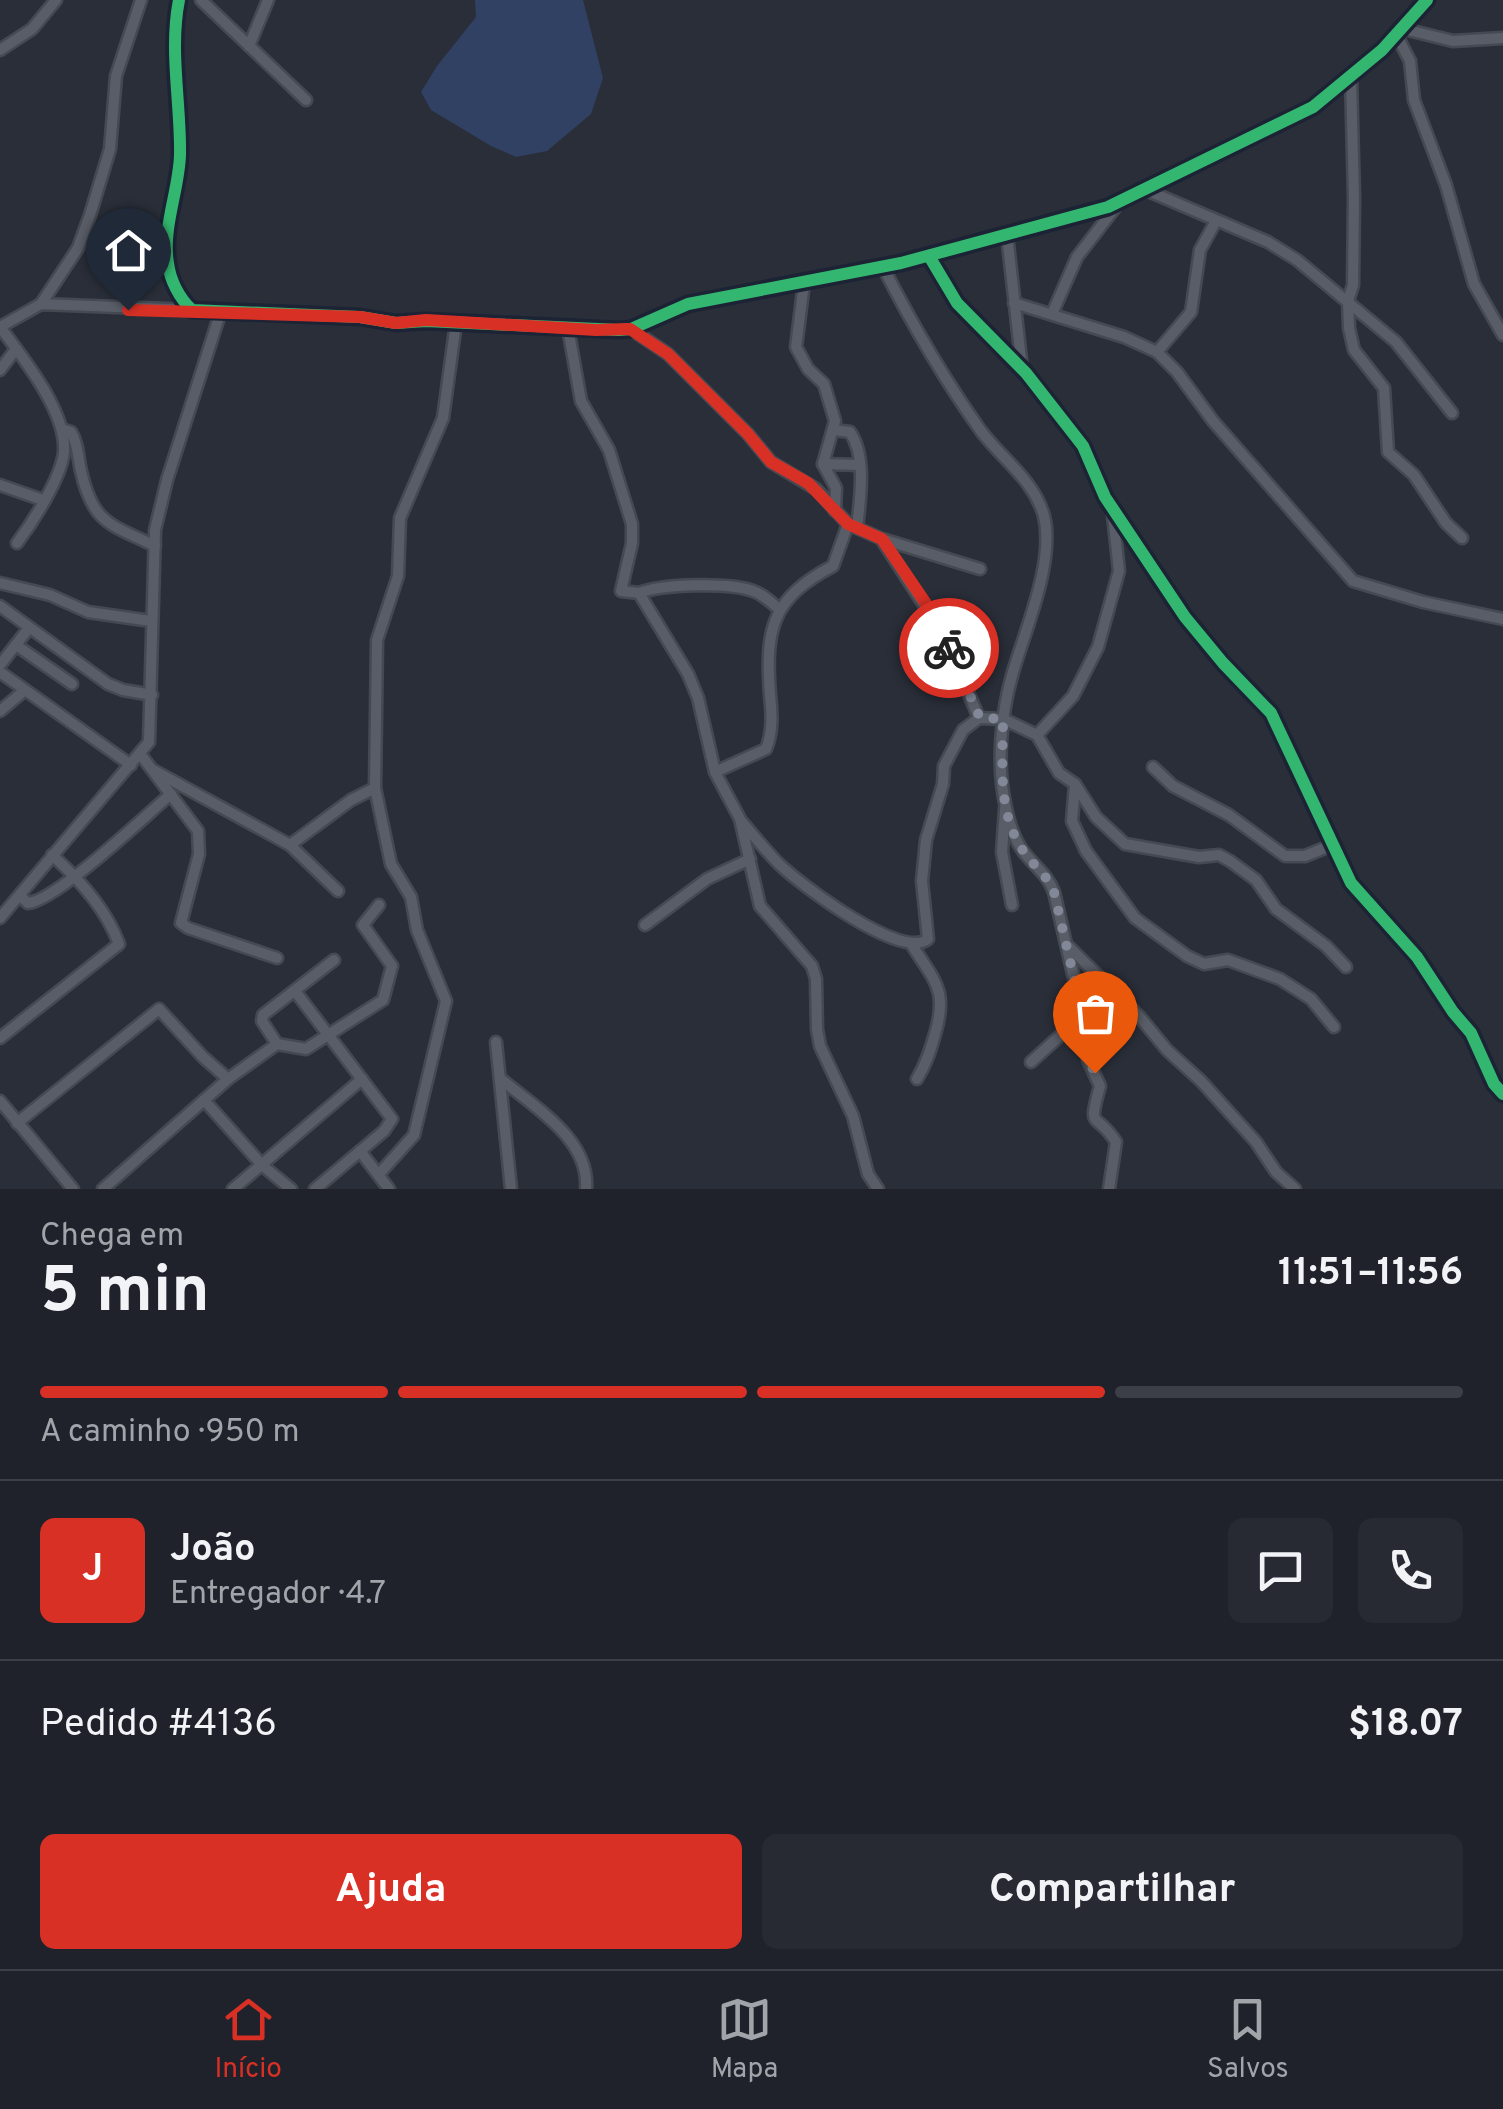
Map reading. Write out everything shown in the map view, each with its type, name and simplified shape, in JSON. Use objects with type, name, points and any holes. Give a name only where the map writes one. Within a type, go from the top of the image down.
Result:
[{"type":"street","points":[[0,50],[32,29],[56,0]]},
{"type":"street","points":[[18,542],[62,463],[62,429],[54,409],[0,327],[41,304],[78,248],[110,149],[116,76],[140,0]]},
{"type":"street","points":[[179,0],[175,54],[180,156],[166,248],[170,274],[183,302],[192,310]]},
{"type":"street","points":[[201,0],[306,100]]},
{"type":"street","points":[[249,46],[268,0]]},
{"type":"street","points":[[41,304],[346,316],[396,323],[630,329],[688,304],[883,267],[1075,218],[1119,202],[1313,107],[1400,32],[1426,0]]},
{"type":"street","points":[[1400,32],[1453,42],[1503,38]]},
{"type":"street","points":[[1400,32],[1410,60],[1414,100],[1446,185],[1474,284],[1503,335]]},
{"type":"street","points":[[1351,77],[1354,272],[1348,302],[1354,350],[1381,383],[1386,396],[1388,452],[1414,475],[1446,523],[1462,538]]},
{"type":"street","points":[[1146,190],[1282,250],[1378,324],[1413,360],[1452,413]]},
{"type":"street","points":[[1052,314],[1077,258],[1119,202]]},
{"type":"street","points":[[1156,352],[1192,312],[1200,250],[1216,221]]},
{"type":"street","points":[[1007,235],[1022,369]]},
{"type":"street","points":[[929,256],[956,304],[1022,369],[1083,446],[1112,509],[1185,617],[1271,713],[1351,883],[1417,957],[1471,1033],[1494,1084],[1503,1094]]},
{"type":"street","points":[[883,267],[915,328],[966,408],[996,449],[1015,467],[1044,516],[1044,556],[1036,599],[1003,719],[1002,776],[1006,808],[1019,846],[1049,880],[1090,1030],[1088,1060],[1100,1086],[1093,1120],[1116,1142],[1109,1189]]},
{"type":"street","points":[[804,284],[796,348],[808,369],[824,384],[835,421],[824,464],[836,488],[835,511]]},
{"type":"street","points":[[1014,303],[1156,352],[1310,528],[1348,578],[1423,602],[1503,619]]},
{"type":"street","points":[[2,912],[20,896],[149,742],[151,622],[159,506],[220,314]]},
{"type":"street","points":[[380,1173],[414,1136],[446,1001],[417,930],[411,898],[392,864],[376,788],[378,631],[398,576],[400,518],[443,418],[456,322]]},
{"type":"street","points":[[568,328],[581,402],[609,450],[631,519],[632,543],[622,591],[640,593],[672,586],[746,588],[780,610]]},
{"type":"street","points":[[630,329],[668,354],[771,462],[801,477],[852,526],[980,570]]},
{"type":"street","points":[[0,370],[16,349]]},
{"type":"street","points":[[62,429],[71,432],[76,440],[88,496],[99,516],[155,546]]},
{"type":"street","points":[[715,772],[762,752],[770,741],[770,642],[780,610],[808,578],[833,566],[852,526],[859,465],[854,436],[834,430]]},
{"type":"street","points":[[824,464],[859,465]]},
{"type":"street","points":[[0,485],[43,500]]},
{"type":"street","points":[[1037,735],[1073,696],[1098,647],[1119,571],[1112,509]]},
{"type":"street","points":[[882,539],[936,622],[980,718]]},
{"type":"street","points":[[0,583],[50,595],[88,612],[151,622]]},
{"type":"street","points":[[640,593],[688,674],[698,698],[715,772],[740,819],[778,864],[817,896],[897,941],[912,945],[928,939],[922,861],[943,784],[944,766],[964,730],[980,718],[1003,719],[1044,741],[1059,773],[1075,784],[1096,816],[1125,844],[1230,860],[1256,880],[1276,909],[1326,946],[1346,967]]},
{"type":"street","points":[[0,606],[108,684],[152,695]]},
{"type":"street","points":[[29,628],[0,668],[132,765]]},
{"type":"street","points":[[16,645],[72,684]]},
{"type":"street","points":[[0,711],[25,690]]},
{"type":"street","points":[[141,755],[192,822],[199,841],[181,923],[277,958]]},
{"type":"street","points":[[1153,767],[1172,786],[1229,815],[1285,856],[1306,856],[1332,844]]},
{"type":"street","points":[[152,770],[290,844],[338,890]]},
{"type":"street","points":[[1075,784],[1072,821],[1086,851],[1135,918],[1204,964],[1228,960],[1280,978],[1310,999],[1334,1027]]},
{"type":"street","points":[[290,844],[351,800],[376,788]]},
{"type":"street","points":[[20,896],[32,904],[74,875],[171,794]]},
{"type":"street","points":[[1006,808],[1002,852],[1012,905]]},
{"type":"street","points":[[740,819],[760,906],[812,966],[818,992],[820,1046],[853,1116],[868,1174],[878,1189]]},
{"type":"street","points":[[0,1038],[119,944],[74,875],[52,856]]},
{"type":"street","points":[[645,925],[708,880],[750,859]]},
{"type":"street","points":[[103,1189],[228,1079],[277,1044],[292,1044],[302,1050],[382,1000],[387,994],[392,966],[362,924],[379,904]]},
{"type":"street","points":[[1066,944],[1201,1081],[1294,1189]]},
{"type":"street","points":[[912,945],[942,1000],[932,1054],[917,1080]]},
{"type":"street","points":[[277,1044],[262,1018],[334,960]]},
{"type":"street","points":[[295,991],[392,1118],[384,1131],[314,1189]]},
{"type":"street","points":[[17,1123],[155,1010],[164,1010],[203,1057],[228,1079]]},
{"type":"street","points":[[1031,1062],[1085,1012]]},
{"type":"street","points":[[496,1042],[511,1189]]},
{"type":"street","points":[[500,1078],[570,1138],[587,1174],[586,1189]]},
{"type":"street","points":[[233,1189],[362,1080]]},
{"type":"street","points":[[204,1100],[263,1166],[291,1189]]},
{"type":"street","points":[[0,1101],[73,1189]]},
{"type":"street","points":[[360,1151],[389,1189]]},
{"type":"water","points":[[475,0],[583,0],[603,78],[591,114],[547,151],[516,157],[491,146],[431,110],[421,92],[476,17]]},
{"type":"cycle path","points":[[179,0],[175,58],[180,155],[167,250],[173,282],[192,310],[360,317],[396,323],[619,330],[631,329],[688,304],[901,263],[1108,207],[1313,107],[1382,50],[1427,0]]},
{"type":"cycle path","points":[[929,256],[957,303],[1026,373],[1083,446],[1105,497],[1185,617],[1271,713],[1351,883],[1417,957],[1471,1033],[1494,1084],[1503,1094]]},
{"type":"way so far","points":[[949,648],[980,718],[1003,719],[1006,808],[1019,846],[1049,880],[1054,892],[1080,1004],[1088,1020],[1088,1060],[1095,1073]]},
{"type":"route","points":[[128,310],[630,329],[668,354],[771,462],[816,489],[848,524],[882,539],[929,608],[949,648]]}]
